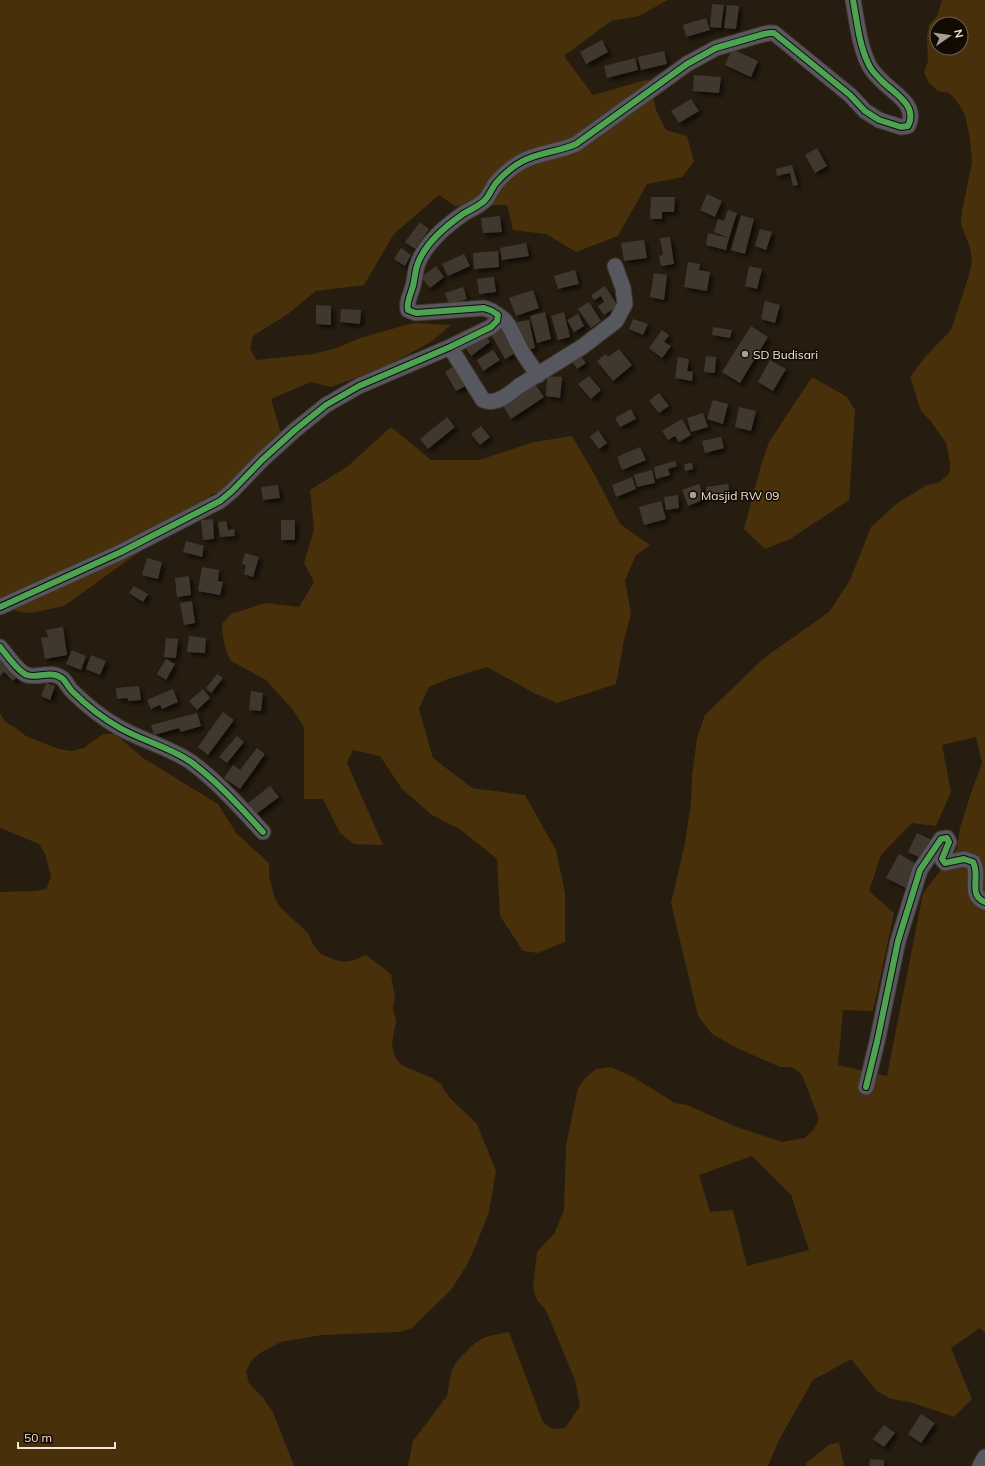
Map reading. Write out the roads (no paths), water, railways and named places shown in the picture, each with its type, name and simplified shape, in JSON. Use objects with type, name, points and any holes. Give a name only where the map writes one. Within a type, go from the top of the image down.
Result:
[{"type":"street","points":[[538,375],[518,345],[508,324],[503,318],[492,311],[484,308],[416,313],[408,310],[407,305],[415,274],[419,261],[425,250],[441,231],[486,198],[496,183],[506,172],[521,162],[576,144],[687,64],[716,48],[764,34],[774,33],[850,95],[865,112],[879,120],[901,127],[908,126],[911,121],[910,110],[904,100],[888,88],[868,64],[852,0]]},
{"type":"street","points":[[450,347],[483,400],[493,402],[510,394],[582,347],[616,321],[625,304],[623,288],[615,266]]},
{"type":"street","points":[[0,607],[121,552],[220,501],[295,430],[326,405],[359,386],[450,347],[492,327],[497,321],[498,315]]},
{"type":"street","points":[[0,647],[20,670],[29,676],[50,674],[62,678],[70,690],[96,712],[121,729],[174,752],[190,762],[219,787],[263,832]]},
{"type":"street","points":[[866,1087],[898,941],[920,870],[941,839],[947,838],[949,842],[942,855],[943,862],[945,863],[964,858],[973,862],[977,870],[976,893],[980,900],[985,902]]},
{"type":"street","points":[[980,1466],[985,1457]]},
{"type":"place","name":"SD Budisari","points":[[745,354]]},
{"type":"place","name":"Masjid RW 09","points":[[693,495]]}]
